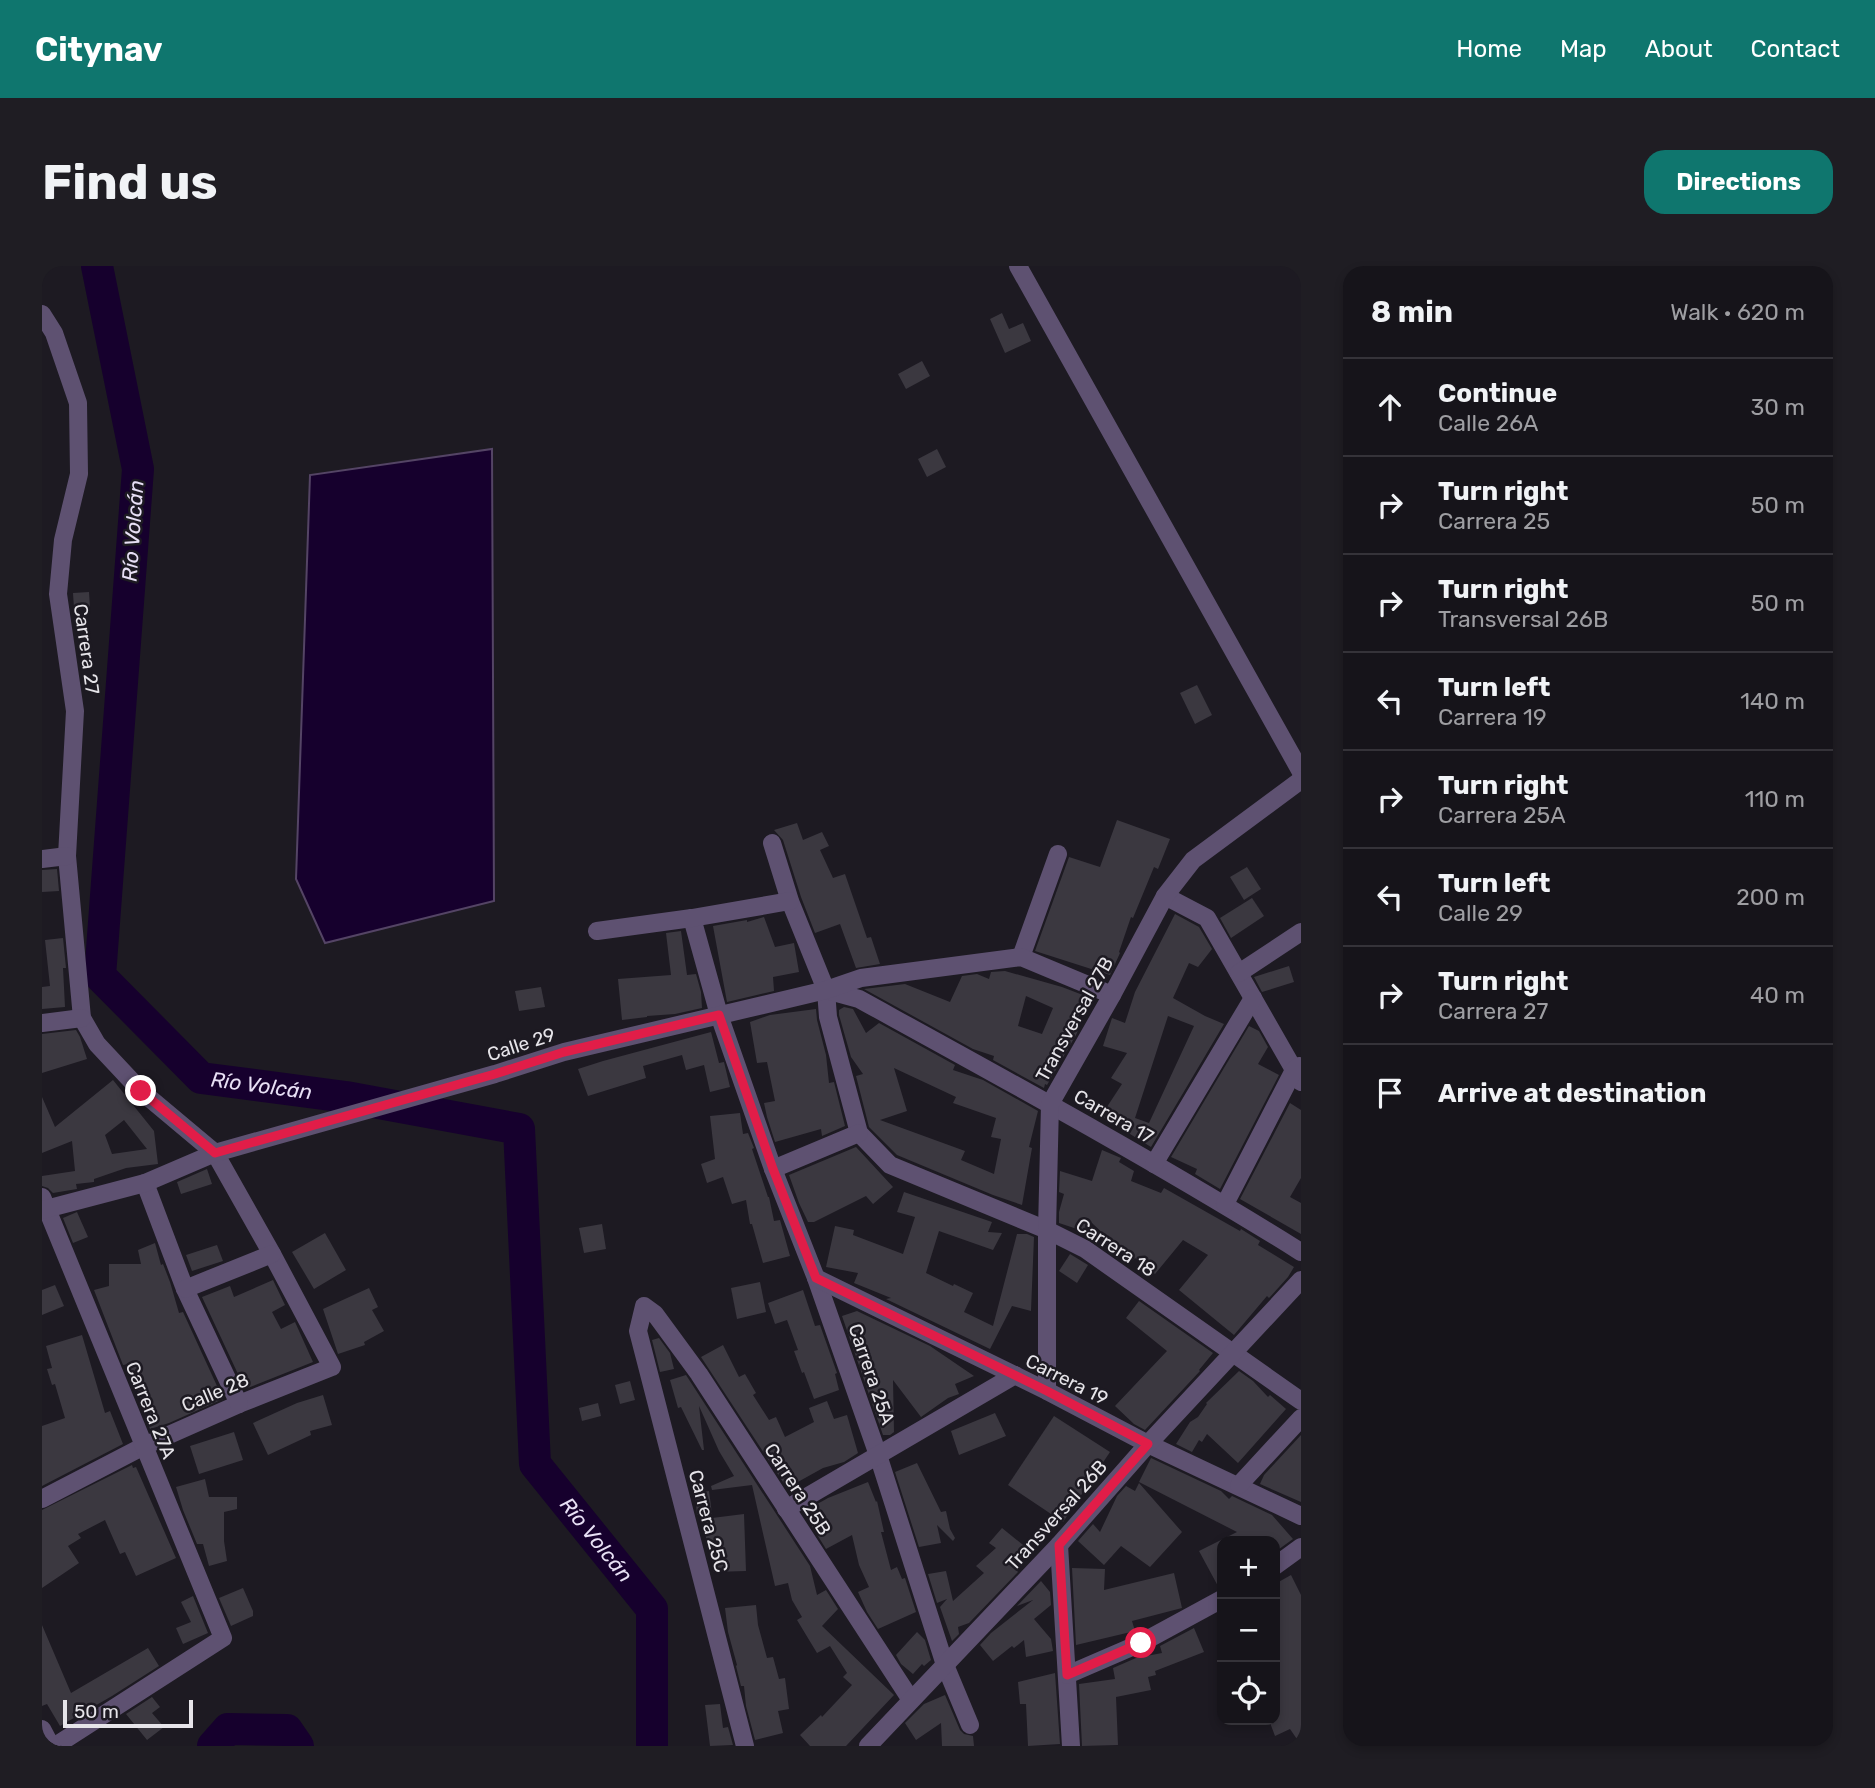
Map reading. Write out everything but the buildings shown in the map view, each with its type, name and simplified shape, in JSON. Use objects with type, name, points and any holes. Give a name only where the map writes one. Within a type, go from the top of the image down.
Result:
[{"type":"street","points":[[1018,266],[1301,772]]},
{"type":"street","name":"Carrera 27","points":[[42,314],[48,335],[78,403],[79,474],[50,595],[75,711],[67,856],[82,1018],[97,1044],[141,1091],[215,1153]]},
{"type":"street","name":"Transversal 27B","points":[[1047,1391],[1050,1104],[1165,895],[1193,860],[1301,780]]},
{"type":"street","points":[[772,843],[790,901],[826,990],[828,1017],[859,1133],[773,1169]]},
{"type":"street","points":[[1058,854],[1021,957],[1112,995]]},
{"type":"street","points":[[42,859],[67,856]]},
{"type":"street","points":[[1165,895],[1207,918],[1299,1072],[1225,1204]]},
{"type":"street","points":[[597,931],[790,901]]},
{"type":"street","name":"Carrera 25A","points":[[692,918],[719,1015],[773,1169],[816,1278],[878,1455],[945,1665],[970,1725]]},
{"type":"street","points":[[1239,973],[1301,932]]},
{"type":"street","name":"Calle 29","points":[[44,1205],[145,1183],[215,1153],[564,1052],[826,990],[861,978],[1021,957]]},
{"type":"street","name":"Carrera 17","points":[[826,990],[859,999],[1050,1104],[1225,1204],[1301,1252]]},
{"type":"street","points":[[1154,1164],[1253,998]]},
{"type":"street","points":[[42,1023],[82,1018]]},
{"type":"street","name":"Carrera 18","points":[[859,1133],[890,1165],[1047,1230],[1085,1249],[1301,1401]]},
{"type":"street","points":[[185,1289],[272,1254],[215,1153]]},
{"type":"street","points":[[145,1183],[185,1289],[239,1404]]},
{"type":"street","name":"Carrera 27A","points":[[44,1205],[223,1638],[53,1746]]},
{"type":"street","name":"Calle 28","points":[[42,1499],[144,1446],[332,1367],[272,1254]]},
{"type":"street","name":"Carrera 19","points":[[816,1278],[1015,1375],[1148,1444],[1301,1516]]},
{"type":"street","name":"Transversal 26B","points":[[868,1746],[1059,1545],[1148,1444],[1301,1280]]},
{"type":"street","name":"Carrera 25B","points":[[644,1306],[655,1314],[699,1374],[911,1700]]},
{"type":"street","name":"Carrera 25C","points":[[644,1306],[638,1331],[746,1746]]},
{"type":"street","points":[[786,1509],[1015,1375]]},
{"type":"street","points":[[1238,1485],[1301,1418]]},
{"type":"street","points":[[1059,1545],[1070,1746]]},
{"type":"street","points":[[1280,1562],[1301,1547]]},
{"type":"street","points":[[1067,1675],[1141,1643],[1217,1602]]},
{"type":"street","points":[[42,1729],[53,1746]]},
{"type":"shaded area","points":[[492,449],[494,901],[325,943],[296,879],[310,475]]},
{"type":"waterway","name":"Río Volcán","points":[[97,266],[138,469],[100,976],[201,1078],[346,1097],[519,1129],[535,1464],[652,1609],[652,1746]]},
{"type":"waterway","name":"Río Volcán","points":[[213,1746],[228,1729],[287,1730],[298,1746]]},
{"type":"route","points":[[141,1091],[215,1153],[564,1052],[719,1015],[773,1169],[816,1278],[1047,1391],[1148,1444],[1059,1545],[1067,1675],[1141,1643]]}]
